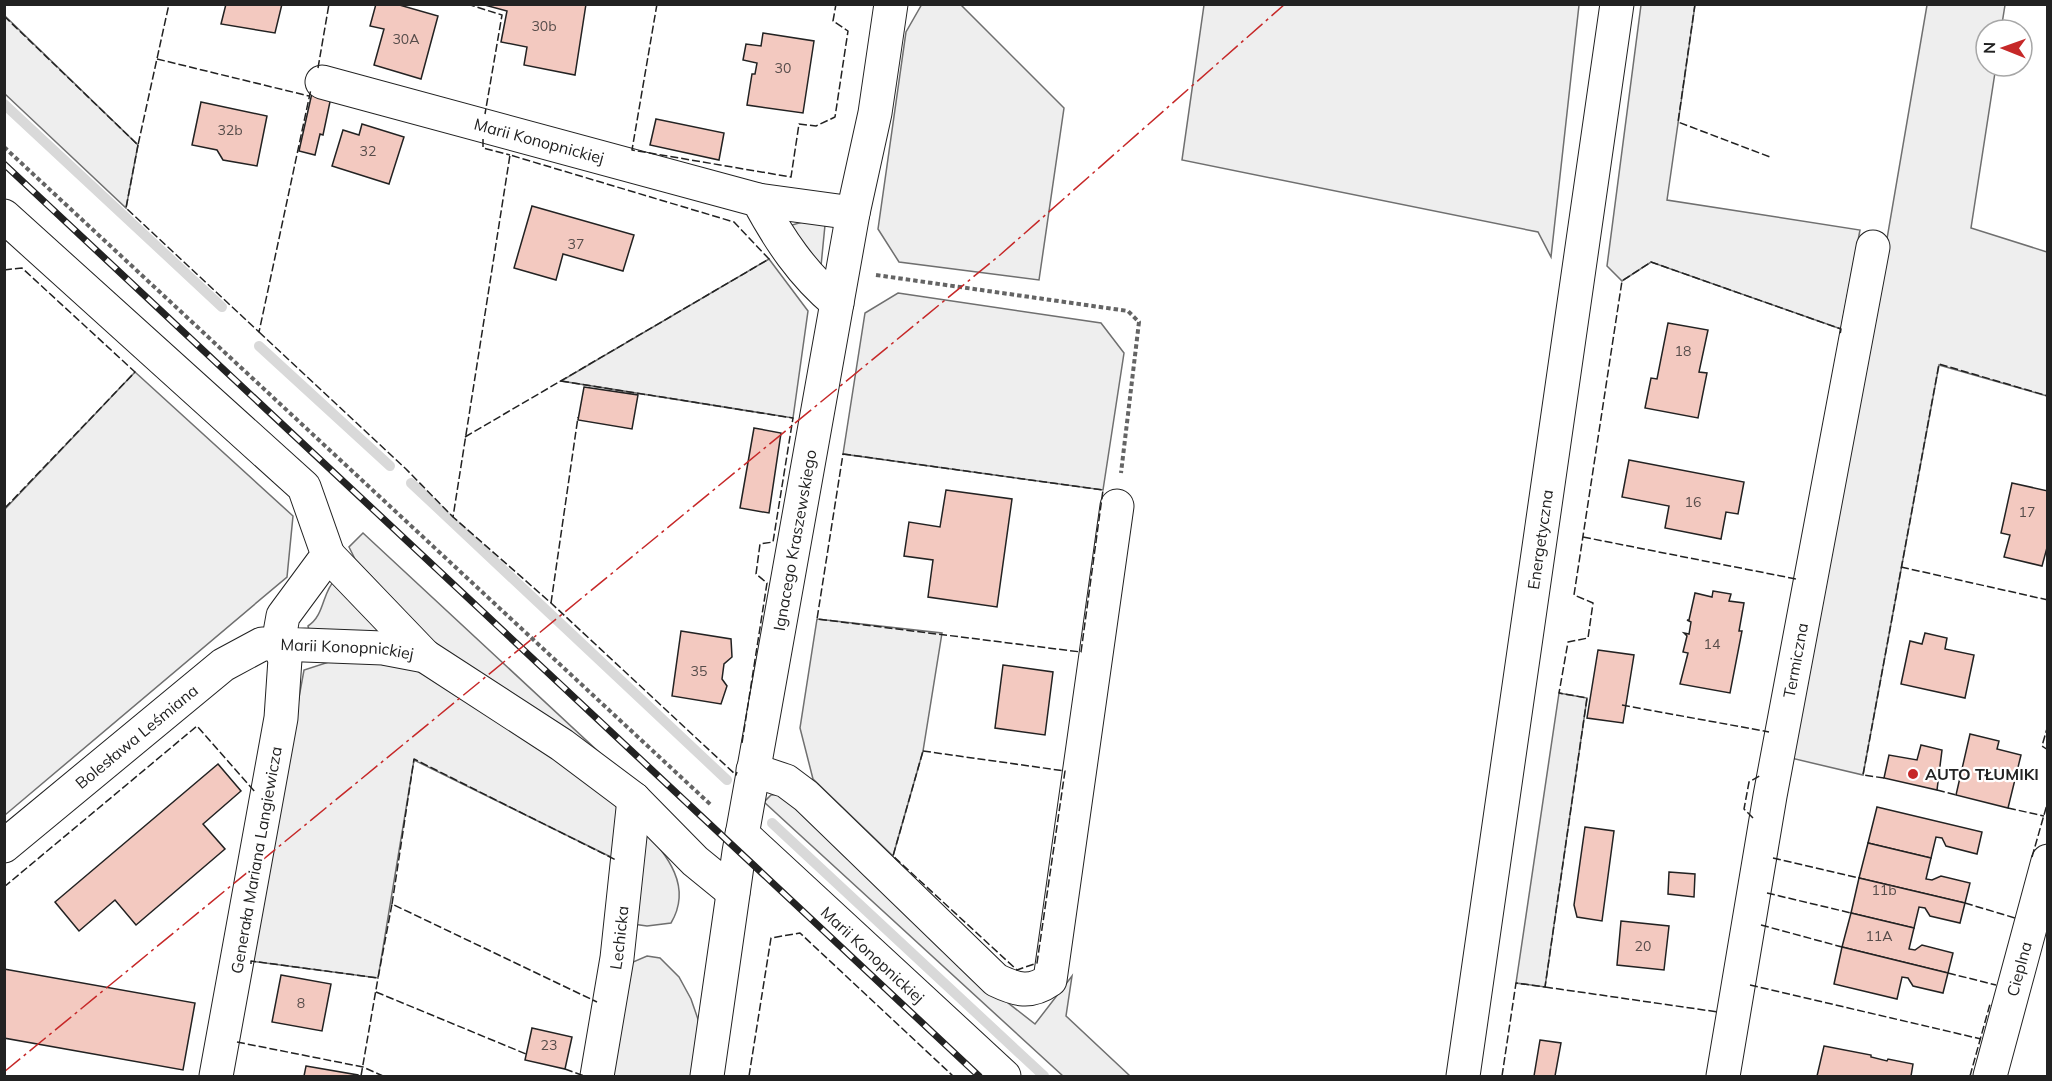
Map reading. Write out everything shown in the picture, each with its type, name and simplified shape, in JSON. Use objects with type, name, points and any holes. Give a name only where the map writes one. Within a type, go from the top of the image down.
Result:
[{"type":"street","name":"Ignacego Kraszewskiego","points":[[707,1077],[742,834],[842,270],[875,113],[891,4]]},
{"type":"street","name":"Energetyczna","points":[[1463,1077],[1617,4]]},
{"type":"street","name":"Marii Konopnickiej","points":[[322,82],[758,200],[853,213]]},
{"type":"street","points":[[758,200],[781,241],[815,285],[837,303]]},
{"type":"street","points":[[4,216],[304,487],[328,555],[424,656]]},
{"type":"street","name":"Termiczna","points":[[1723,1077],[1772,784],[1873,248]]},
{"type":"street","points":[[753,770],[786,781],[806,796],[996,980],[1015,990],[1036,990],[1050,980],[1117,506]]},
{"type":"street","name":"Marii Konopnickiej","points":[[328,555],[283,616],[278,644],[382,648],[424,656],[562,745],[634,799],[695,861],[733,892]]},
{"type":"street","name":"Bolesława Leśmiana","points":[[4,846],[223,665],[262,644],[278,644]]},
{"type":"street","name":"Generała Mariana Langiewicza","points":[[216,1077],[282,718],[285,659],[278,644]]},
{"type":"street","name":"Lechicka","points":[[597,1077],[617,958],[634,799]]},
{"type":"street","name":"Marii Konopnickiej","points":[[742,834],[1004,1077]]},
{"type":"street","name":"Cieplna","points":[[1990,1077],[2048,861]]},
{"type":"path","points":[[4,147],[742,834]]},
{"type":"path","points":[[842,270],[1128,311],[1139,322],[1117,506]]},
{"type":"shaded area","points":[[922,4],[961,5],[1064,108],[1039,280],[899,262],[878,229],[906,32]]},
{"type":"shaded area","points":[[1204,5],[1579,5],[1551,257],[1538,232],[1182,160]]},
{"type":"shaded area","points":[[1641,5],[1695,5],[1667,200],[1860,230],[1841,329],[1651,262],[1622,281],[1607,266]]},
{"type":"shaded area","points":[[1927,5],[2005,5],[2003,18],[1974,18],[1974,78],[1994,78],[1971,228],[2047,252],[2047,396],[1939,365],[1863,775],[1791,758],[1870,338]]},
{"type":"shaded area","points":[[5,16],[138,145],[126,208],[5,94]]},
{"type":"shaded area","points":[[806,221],[825,225],[821,266],[791,232],[792,225]]},
{"type":"shaded area","points":[[769,259],[808,311],[793,418],[561,381]]},
{"type":"shaded area","points":[[898,293],[1101,323],[1124,353],[1103,490],[843,454],[865,313]]},
{"type":"shaded area","points":[[135,372],[293,516],[287,577],[5,815],[5,509]]},
{"type":"shaded area","points":[[363,533],[629,780],[440,649],[355,559],[349,547]]},
{"type":"shaded area","points":[[335,580],[398,636],[309,630],[308,626],[318,616]]},
{"type":"shaded area","points":[[817,619],[942,633],[923,751],[893,856],[813,779],[800,728]]},
{"type":"shaded area","points":[[338,659],[411,668],[437,681],[623,805],[621,862],[414,760],[378,978],[251,961],[304,670]]},
{"type":"shaded area","points":[[1559,693],[1587,698],[1545,987],[1516,983]]},
{"type":"shaded area","points":[[787,794],[989,988],[1035,1024],[1072,976],[1066,1016],[1130,1076],[1063,1076],[764,802],[771,795]]},
{"type":"shaded area","points":[[643,828],[661,849],[678,884],[677,909],[671,923],[647,926],[633,924]]},
{"type":"shaded area","points":[[647,956],[660,958],[679,977],[691,999],[700,1025],[693,1076],[604,1076],[623,975],[633,962]]},
{"type":"building","points":[[226,4],[282,4],[275,33],[221,24]]},
{"type":"building","points":[[376,4],[396,4],[438,16],[421,79],[374,65],[384,29],[370,26]]},
{"type":"building","points":[[481,4],[586,4],[575,75],[524,65],[527,47],[501,42],[507,11]]},
{"type":"building","points":[[763,33],[814,41],[803,113],[747,105],[752,74],[755,74],[757,63],[743,60],[746,44],[761,46]]},
{"type":"building","points":[[312,93],[331,97],[323,135],[320,134],[315,155],[299,151]]},
{"type":"building","points":[[201,102],[267,116],[257,166],[223,160],[217,150],[192,145]]},
{"type":"building","points":[[656,119],[724,133],[719,160],[650,145]]},
{"type":"building","points":[[362,124],[404,137],[389,184],[332,166],[343,130],[359,135]]},
{"type":"building","points":[[532,206],[634,235],[623,271],[563,254],[556,280],[514,268]]},
{"type":"building","points":[[1668,323],[1708,330],[1699,372],[1707,373],[1698,418],[1645,408],[1651,378],[1657,379]]},
{"type":"building","points":[[584,387],[638,395],[632,429],[578,420]]},
{"type":"building","points":[[754,428],[781,433],[769,513],[740,508]]},
{"type":"building","points":[[1629,460],[1744,482],[1738,514],[1726,512],[1721,539],[1665,528],[1669,506],[1622,497]]},
{"type":"building","points":[[2012,483],[2048,491],[2048,544],[2042,566],[2004,557],[2010,535],[2001,533]]},
{"type":"building","points":[[946,490],[1012,499],[997,607],[928,597],[933,560],[904,556],[909,522],[940,527]]},
{"type":"building","points":[[1713,591],[1731,594],[1729,601],[1744,603],[1739,631],[1742,631],[1730,693],[1680,684],[1688,653],[1683,652],[1687,636],[1684,633],[1689,634],[1691,622],[1687,620],[1689,620],[1695,593],[1712,597]]},
{"type":"building","points":[[681,631],[731,639],[732,657],[724,664],[722,679],[727,686],[721,704],[672,696]]},
{"type":"building","points":[[1925,633],[1947,638],[1945,649],[1974,655],[1965,698],[1901,684],[1910,641],[1922,644]]},
{"type":"building","points":[[1598,650],[1634,655],[1623,723],[1587,718]]},
{"type":"building","points":[[1003,665],[1053,672],[1045,735],[995,728]]},
{"type":"building","points":[[1970,734],[1999,741],[1997,749],[2021,755],[2008,808],[1956,795]]},
{"type":"building","points":[[1921,745],[1942,750],[1937,790],[1884,778],[1889,755],[1917,760]]},
{"type":"building","points":[[218,764],[241,791],[203,824],[225,849],[136,925],[115,900],[79,931],[55,902]]},
{"type":"building","points":[[1877,807],[1982,832],[1977,854],[1946,846],[1942,838],[1936,837],[1931,858],[1868,843]]},
{"type":"building","points":[[1585,827],[1614,831],[1602,921],[1577,917],[1574,905]]},
{"type":"building","points":[[1868,843],[1931,858],[1926,879],[1932,880],[1941,876],[1970,883],[1965,903],[1859,878]]},
{"type":"building","points":[[1669,872],[1695,874],[1694,897],[1668,894]]},
{"type":"building","points":[[1859,878],[1965,903],[1960,923],[1930,916],[1925,908],[1919,907],[1914,928],[1851,913]]},
{"type":"building","points":[[1851,913],[1914,928],[1909,949],[1915,950],[1922,945],[1953,953],[1948,973],[1842,947]]},
{"type":"building","points":[[1621,921],[1669,926],[1664,970],[1617,965]]},
{"type":"building","points":[[1842,947],[1948,973],[1943,993],[1913,986],[1908,978],[1902,977],[1897,999],[1834,984]]},
{"type":"building","points":[[4,969],[195,1003],[183,1070],[4,1038]]},
{"type":"building","points":[[281,975],[331,984],[322,1031],[272,1022]]},
{"type":"building","points":[[532,1028],[572,1037],[565,1069],[525,1060]]},
{"type":"building","points":[[1540,1040],[1561,1043],[1555,1076],[1534,1076]]},
{"type":"building","points":[[1824,1046],[1871,1055],[1871,1057],[1887,1061],[1888,1059],[1913,1064],[1911,1076],[1817,1076]]},
{"type":"building","points":[[306,1066],[358,1075],[358,1076],[304,1076]]},
{"type":"waterway","points":[[4,104],[222,307]]},
{"type":"waterway","points":[[259,346],[390,466]]},
{"type":"waterway","points":[[411,483],[727,780]]},
{"type":"waterway","points":[[772,823],[1044,1076]]},
{"type":"railway","points":[[4,164],[979,1076]]},
{"type":"fence","points":[[4,16],[138,145],[169,4]]},
{"type":"fence","points":[[318,68],[329,4]]},
{"type":"fence","points":[[467,4],[502,15],[485,114]]},
{"type":"fence","points":[[657,4],[632,150],[791,177],[799,124],[816,126],[835,117],[848,31],[833,21],[836,4]]},
{"type":"fence","points":[[1695,4],[1678,122],[1770,157]]},
{"type":"fence","points":[[157,59],[309,96]]},
{"type":"fence","points":[[138,145],[126,208],[259,332],[311,89]]},
{"type":"fence","points":[[483,139],[483,148],[510,155]]},
{"type":"fence","points":[[465,437],[769,259],[734,222],[510,155],[453,517],[551,603],[736,775],[737,772]]},
{"type":"fence","points":[[1502,1076],[1516,983],[1545,987],[1587,698],[1559,693],[1568,642],[1588,638],[1593,603],[1574,595],[1622,281],[1651,262],[1841,329],[1840,335]]},
{"type":"fence","points":[[4,270],[22,268],[135,372],[4,509]]},
{"type":"fence","points":[[259,332],[406,469],[453,517]]},
{"type":"fence","points":[[1884,778],[1863,775],[1939,364],[2048,396]]},
{"type":"fence","points":[[561,381],[793,418],[773,542],[760,544],[756,574],[767,583],[742,743]]},
{"type":"fence","points":[[551,603],[578,417]]},
{"type":"fence","points":[[843,454],[1103,490],[1081,652],[817,619],[843,454]]},
{"type":"fence","points":[[1583,537],[1796,579]]},
{"type":"fence","points":[[1901,567],[2048,600]]},
{"type":"fence","points":[[1622,705],[1769,732]]},
{"type":"fence","points":[[2048,725],[2042,746],[2048,750]]},
{"type":"fence","points":[[4,887],[197,726],[255,792]]},
{"type":"fence","points":[[923,751],[1065,771],[1037,963],[1017,970],[893,856],[923,751]]},
{"type":"fence","points":[[392,904],[414,759],[616,860]]},
{"type":"fence","points":[[1753,818],[1744,809],[1749,782],[1761,775]]},
{"type":"fence","points":[[1937,790],[1956,795]]},
{"type":"fence","points":[[2032,857],[2048,801]]},
{"type":"fence","points":[[2008,808],[2044,816]]},
{"type":"fence","points":[[1773,858],[1859,878]]},
{"type":"fence","points":[[1767,893],[1851,913]]},
{"type":"fence","points":[[1965,903],[2015,918]]},
{"type":"fence","points":[[251,964],[251,961],[378,978],[392,904],[597,1002]]},
{"type":"fence","points":[[1761,925],[1842,947]]},
{"type":"fence","points":[[749,1076],[771,938],[800,933],[953,1076]]},
{"type":"fence","points":[[1948,973],[1996,985]]},
{"type":"fence","points":[[361,1076],[378,978]]},
{"type":"fence","points":[[1750,985],[1981,1039]]},
{"type":"fence","points":[[1545,987],[1718,1012]]},
{"type":"fence","points":[[376,992],[526,1054]]},
{"type":"fence","points":[[1970,1076],[1990,1004]]},
{"type":"fence","points":[[237,1042],[363,1067],[383,1076]]},
{"type":"fence","points":[[565,1069],[584,1076]]},
{"type":"power","points":[[4,1072],[1000,255],[1285,4]]},
{"type":"place","name":"AUTO TŁUMIKI","points":[[1913,774]]}]
